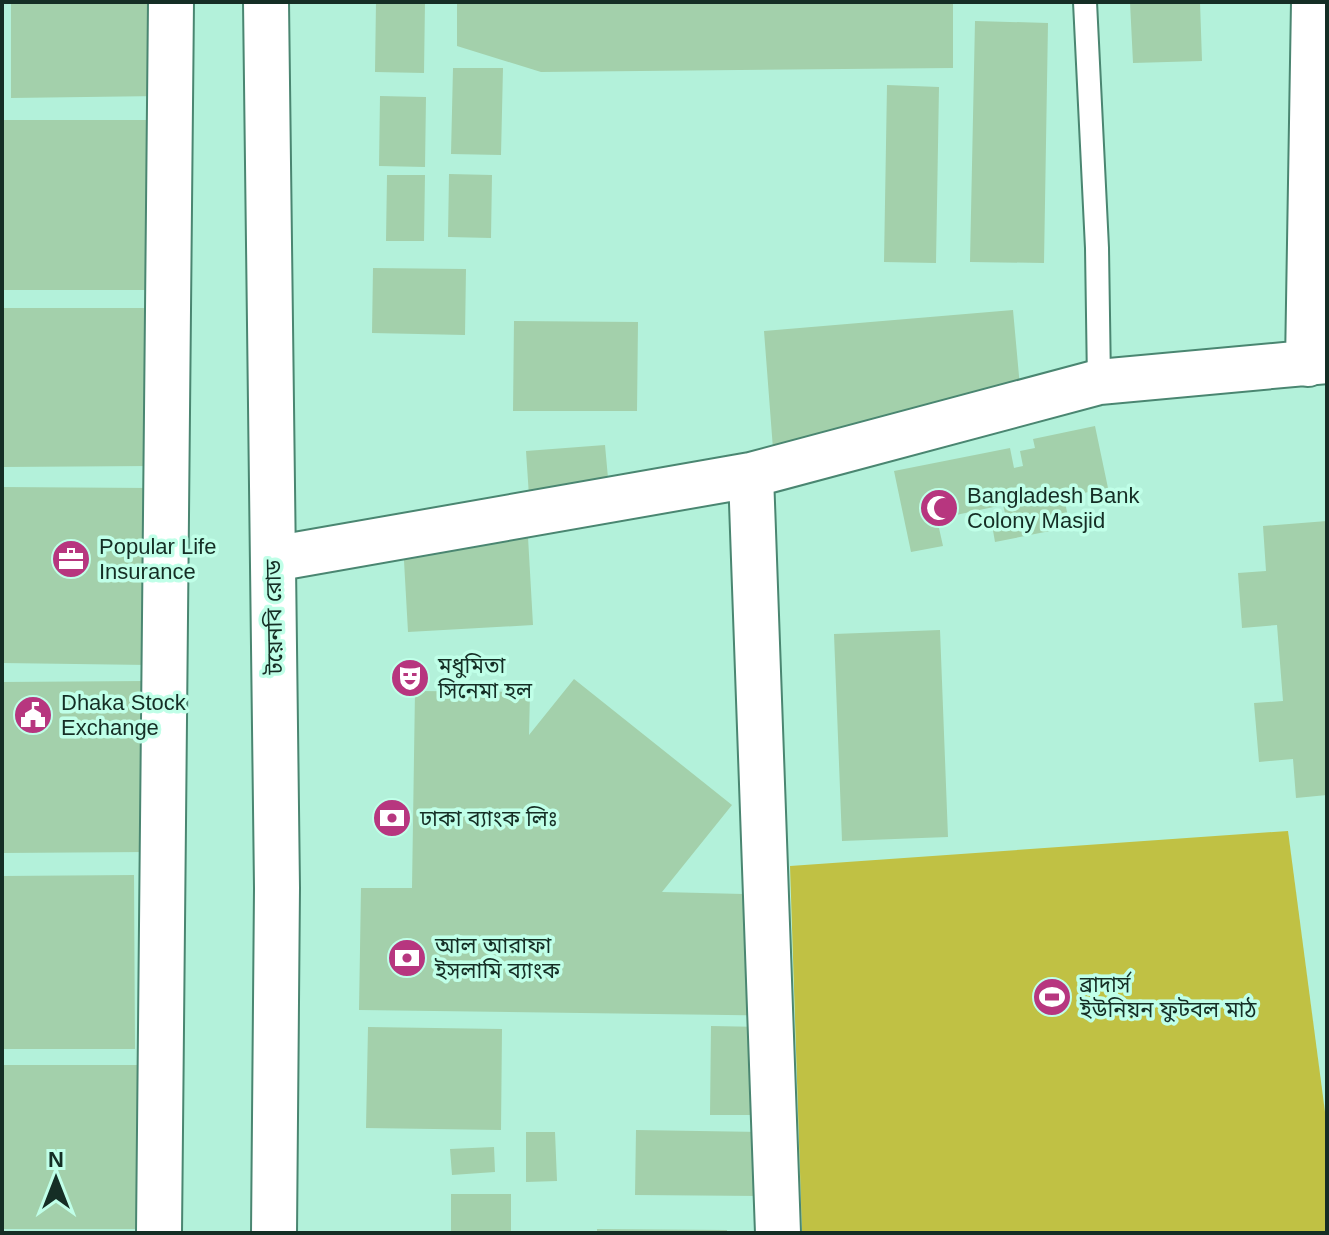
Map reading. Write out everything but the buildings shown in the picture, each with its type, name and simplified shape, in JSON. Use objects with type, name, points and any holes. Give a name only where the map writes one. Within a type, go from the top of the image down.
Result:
[{"type":"main road","points":[[159,1233],[171,2]]},
{"type":"main road","name":"টয়েনবি রোড","points":[[266,2],[277,888],[274,1233]]},
{"type":"main road","points":[[273,559],[751,475],[1099,382],[1317,362],[1314,2]]},
{"type":"main road","points":[[751,475],[778,1233]]},
{"type":"lane","points":[[1085,2],[1097,248],[1099,382]]},
{"type":"shaded area","name":"ব্রাদার্স ইউনিয়ন ফুটবল মাঠ","points":[[1288,831],[1327,1127],[1327,1233],[802,1233],[790,866]]},
{"type":"place","name":"Bangladesh Bank Colony Masjid","points":[[939,508]]},
{"type":"place","name":"Popular Life Insurance","points":[[71,559]]},
{"type":"place","name":"মধুমিতা সিনেমা হল","points":[[410,678]]},
{"type":"place","name":"Dhaka Stock Exchange","points":[[33,715]]},
{"type":"place","name":"ঢাকা ব্যাংক লিঃ","points":[[392,818]]},
{"type":"place","name":"আল আরাফা ইসলামি ব্যাংক","points":[[407,958]]},
{"type":"place","name":"ব্রাদার্স ইউনিয়ন ফুটবল মাঠ","points":[[1052,997]]}]
